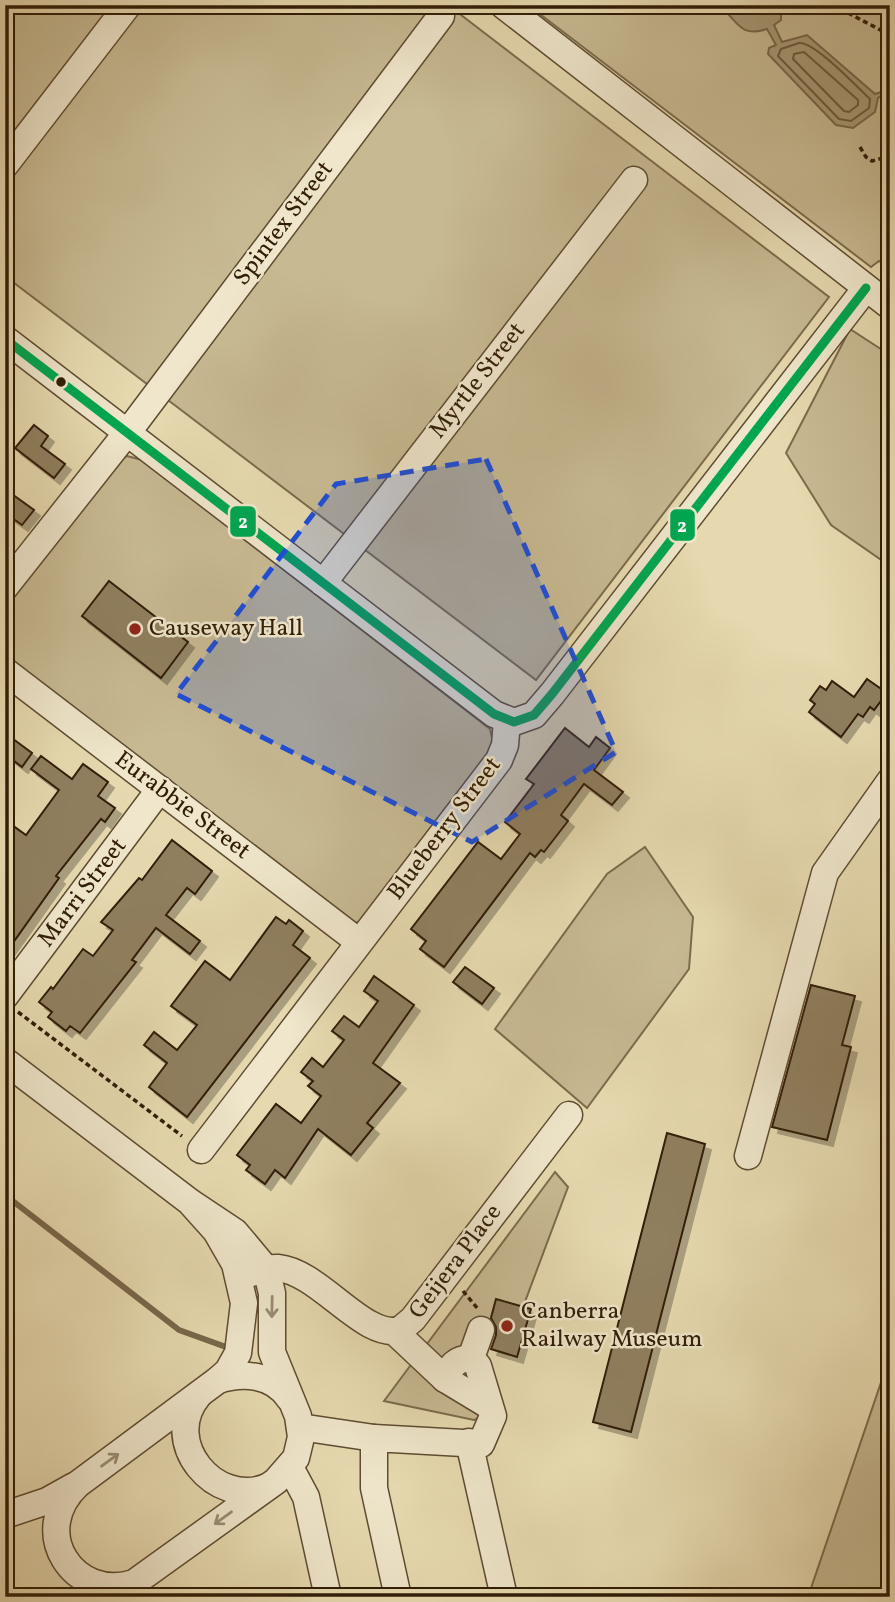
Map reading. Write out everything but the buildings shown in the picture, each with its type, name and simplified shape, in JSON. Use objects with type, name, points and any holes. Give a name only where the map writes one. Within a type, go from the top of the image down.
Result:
[{"type":"street","points":[[5,165],[128,5]]},
{"type":"street","points":[[503,5],[890,306]]},
{"type":"street","name":"Spintex Street","points":[[5,587],[127,432],[441,16]]},
{"type":"street","name":"Myrtle Street","points":[[323,583],[634,180]]},
{"type":"street","points":[[5,339],[507,721],[525,720],[536,712],[866,288]]},
{"type":"street","name":"Eurabbie Street","points":[[5,671],[359,942]]},
{"type":"street","name":"Blueberry Street","points":[[201,1150],[499,760],[505,745],[507,721]]},
{"type":"street","points":[[748,1156],[825,873],[890,781]]},
{"type":"street","name":"Marri Street","points":[[11,1004],[160,789]]},
{"type":"street","points":[[5,1061],[190,1202],[246,1241],[266,1269],[272,1293],[272,1352],[296,1415],[299,1447],[290,1467],[269,1486],[126,1587],[110,1590],[91,1585],[64,1563],[39,1532],[22,1522],[5,1517]]},
{"type":"street","name":"Geijera Place","points":[[239,1275],[266,1269],[288,1270],[308,1278],[377,1329],[394,1331],[409,1324],[569,1115]]},
{"type":"street","points":[[190,1202],[216,1231],[239,1275],[244,1303],[241,1345],[233,1364],[189,1411],[186,1429],[188,1448],[201,1471],[216,1483],[250,1491],[269,1486]]},
{"type":"street","points":[[471,1358],[482,1323]]},
{"type":"street","points":[[394,1331],[445,1379],[488,1405]]},
{"type":"street","points":[[445,1379],[451,1365],[460,1359],[471,1358]]},
{"type":"street","points":[[471,1358],[478,1366],[493,1416],[484,1445],[504,1597]]},
{"type":"street","points":[[5,1517],[47,1501],[78,1484],[210,1387],[243,1375],[268,1380],[281,1388],[296,1415],[374,1438],[484,1445]]},
{"type":"street","points":[[374,1438],[374,1488],[398,1597]]},
{"type":"street","points":[[290,1467],[306,1497],[328,1597]]},
{"type":"street","points":[[64,1563],[56,1545],[55,1527],[62,1504],[78,1484]]},
{"type":"path","points":[[833,5],[890,36]]},
{"type":"path","points":[[860,147],[872,161],[890,156]]},
{"type":"path","points":[[11,1004],[201,1150]]},
{"type":"path","points":[[446,1276],[482,1323]]},
{"type":"highlighted area","points":[[486,459],[616,752],[472,842],[176,694],[336,484]]},
{"type":"shaded area","points":[[12,5],[117,5],[5,150],[5,14]]},
{"type":"shaded area","points":[[139,5],[448,5],[829,297],[536,680],[5,276],[5,185]]},
{"type":"shaded area","points":[[528,5],[890,5],[890,269],[879,261],[871,267]]},
{"type":"shaded area","points":[[850,329],[890,355],[890,566],[831,525],[786,453]]},
{"type":"shaded area","points":[[127,456],[142,460],[490,729],[494,746],[359,922],[352,923],[5,659],[5,606],[114,464]]},
{"type":"shaded area","points":[[645,847],[693,917],[689,969],[587,1108],[495,1029],[607,874]]},
{"type":"shaded area","points":[[555,1172],[568,1187],[523,1307],[496,1300],[487,1331],[450,1358],[441,1358],[424,1348]]},
{"type":"shaded area","points":[[890,1356],[890,1597],[808,1597]]},
{"type":"shaded area","points":[[413,1362],[483,1408],[479,1418],[474,1420],[384,1401]]},
{"type":"water","points":[[719,5],[773,5],[781,12],[781,20],[774,25],[782,42],[807,35],[875,94],[881,92],[883,95],[878,98],[875,112],[853,128],[836,125],[768,54],[769,48],[776,45],[767,29],[745,30]]},
{"type":"waterway","points":[[5,1195],[179,1330],[226,1347]]},
{"type":"transit line","name":"2","points":[[5,339],[494,714],[514,722],[534,715],[552,694],[866,288]]},
{"type":"place","name":"Causeway Hall","points":[[135,629]]},
{"type":"place","name":"Canberra Railway Museum","points":[[507,1326]]}]
